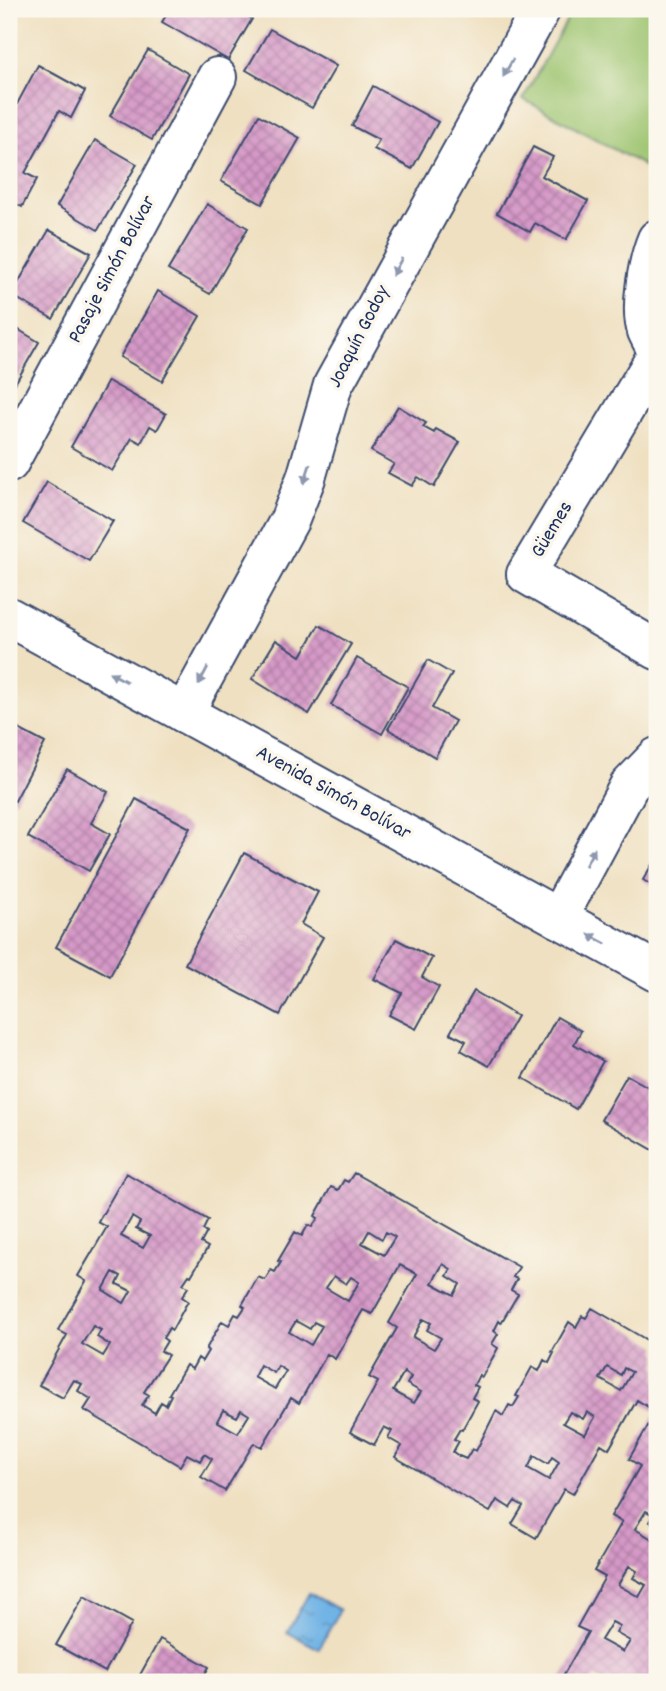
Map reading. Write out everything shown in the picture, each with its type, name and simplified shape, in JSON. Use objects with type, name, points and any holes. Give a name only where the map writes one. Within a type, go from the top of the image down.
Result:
[{"type":"street","name":"Joaquín Godoy","points":[[184,713],[290,519],[306,478],[333,384],[541,9]]},
{"type":"street","name":"Pasaje Simón Bolívar","points":[[9,463],[217,77]]},
{"type":"street","name":"Güemes","points":[[657,239],[644,300],[646,329],[657,353],[526,574],[657,650]]},
{"type":"street","name":"Avenida Simón Bolívar","points":[[9,617],[657,972]]},
{"type":"street","points":[[558,918],[629,786],[657,757]]},
{"type":"green space","points":[[573,9],[657,9],[657,173],[523,99]]},
{"type":"water","points":[[309,1593],[340,1610],[319,1649],[287,1632]]},
{"type":"building","points":[[170,9],[235,9],[252,19],[228,60],[162,22]]},
{"type":"building","points":[[270,29],[336,66],[312,108],[246,70]]},
{"type":"building","points":[[148,50],[189,74],[152,140],[110,116]]},
{"type":"building","points":[[38,65],[85,91],[71,118],[59,111],[25,173],[37,179],[22,207],[9,200],[9,119]]},
{"type":"building","points":[[373,86],[438,122],[412,169],[374,149],[379,140],[352,126]]},
{"type":"building","points":[[259,115],[300,138],[262,204],[221,181]]},
{"type":"building","points":[[95,140],[137,164],[98,230],[57,206]]},
{"type":"building","points":[[533,147],[553,157],[542,176],[588,201],[566,240],[535,223],[530,232],[497,213]]},
{"type":"building","points":[[207,204],[248,228],[210,294],[168,270]]},
{"type":"building","points":[[49,230],[91,253],[53,319],[11,295]]},
{"type":"building","points":[[158,291],[200,316],[162,381],[120,357]]},
{"type":"building","points":[[9,324],[39,342],[9,394]]},
{"type":"building","points":[[108,381],[166,414],[157,430],[150,426],[141,443],[132,438],[112,471],[71,447]]},
{"type":"building","points":[[398,406],[426,423],[423,427],[434,433],[436,429],[460,442],[434,487],[418,477],[412,486],[388,473],[394,464],[371,451]]},
{"type":"building","points":[[47,482],[113,521],[89,561],[23,523]]},
{"type":"building","points":[[319,625],[351,644],[309,714],[252,679],[276,640],[301,656]]},
{"type":"building","points":[[357,658],[408,687],[382,734],[331,705]]},
{"type":"building","points":[[428,660],[452,674],[432,708],[455,721],[435,757],[388,729]]},
{"type":"building","points":[[9,724],[45,743],[15,801],[9,797]]},
{"type":"building","points":[[67,769],[108,792],[91,823],[110,834],[89,871],[28,837]]},
{"type":"building","points":[[136,799],[190,828],[110,976],[56,947]]},
{"type":"building","points":[[244,853],[318,892],[301,924],[323,937],[280,1015],[185,964]]},
{"type":"building","points":[[657,856],[657,888],[643,880]]},
{"type":"building","points":[[396,939],[432,958],[422,977],[439,987],[416,1029],[389,1015],[402,993],[374,979]]},
{"type":"building","points":[[474,991],[517,1016],[489,1066],[461,1050],[466,1041],[450,1033]]},
{"type":"building","points":[[557,1017],[581,1031],[574,1044],[603,1061],[576,1109],[523,1078]]},
{"type":"building","points":[[627,1075],[657,1092],[655,1151],[601,1120]]},
{"type":"building","points":[[126,1173],[208,1220],[203,1230],[207,1232],[201,1243],[208,1247],[191,1276],[189,1275],[183,1284],[188,1287],[182,1297],[188,1301],[172,1330],[169,1328],[163,1338],[167,1341],[161,1351],[168,1355],[144,1392],[149,1395],[142,1405],[155,1413],[161,1402],[166,1405],[171,1395],[169,1394],[186,1365],[192,1369],[198,1358],[202,1361],[222,1321],[229,1325],[235,1314],[239,1316],[245,1307],[242,1305],[258,1277],[265,1280],[271,1270],[275,1272],[281,1262],[278,1261],[295,1232],[302,1236],[308,1225],[312,1227],[331,1187],[338,1190],[344,1180],[348,1182],[354,1173],[519,1267],[513,1277],[517,1279],[511,1290],[518,1294],[494,1331],[498,1334],[492,1344],[498,1348],[482,1377],[479,1375],[474,1385],[478,1387],[472,1398],[478,1401],[454,1439],[459,1441],[453,1452],[459,1456],[466,1459],[472,1449],[476,1451],[496,1411],[503,1416],[509,1405],[513,1407],[532,1367],[539,1371],[544,1360],[549,1363],[554,1353],[552,1352],[569,1322],[576,1327],[582,1316],[586,1318],[592,1308],[657,1346],[657,1467],[653,1474],[657,1476],[657,1526],[650,1522],[654,1515],[646,1511],[635,1529],[657,1542],[657,1682],[604,1682],[595,1677],[592,1682],[560,1681],[588,1632],[577,1627],[605,1577],[594,1571],[622,1522],[611,1516],[640,1466],[629,1459],[656,1412],[637,1400],[609,1449],[601,1444],[573,1494],[564,1489],[536,1538],[512,1524],[523,1506],[515,1501],[510,1508],[497,1500],[490,1512],[395,1457],[402,1446],[388,1438],[392,1431],[384,1427],[374,1445],[350,1432],[378,1382],[369,1377],[397,1328],[389,1323],[417,1274],[400,1265],[372,1314],[363,1310],[335,1359],[327,1354],[299,1403],[291,1398],[262,1447],[254,1443],[225,1491],[201,1477],[212,1459],[204,1454],[200,1461],[187,1454],[180,1466],[84,1410],[91,1399],[78,1391],[82,1384],[74,1380],[63,1398],[39,1385],[67,1335],[58,1330],[86,1281],[78,1276],[107,1227],[98,1222]],"holes":[[[132,1217],[140,1222],[136,1229],[150,1236],[143,1248],[121,1236]],[[369,1231],[382,1239],[386,1232],[395,1237],[384,1255],[362,1243]],[[443,1264],[451,1269],[447,1276],[460,1284],[454,1295],[432,1283]],[[113,1272],[121,1276],[117,1284],[131,1291],[124,1303],[103,1290]],[[334,1276],[346,1284],[351,1277],[359,1282],[348,1301],[326,1288]],[[423,1319],[431,1323],[427,1330],[441,1338],[434,1349],[413,1337]],[[296,1321],[310,1329],[314,1322],[322,1326],[311,1345],[289,1332]],[[93,1326],[101,1330],[97,1337],[110,1345],[103,1356],[82,1344]],[[260,1365],[274,1373],[278,1366],[286,1371],[275,1389],[254,1377]],[[607,1367],[621,1375],[624,1368],[632,1372],[621,1391],[600,1379]],[[404,1372],[411,1377],[407,1384],[421,1392],[414,1403],[393,1391]],[[223,1410],[237,1417],[241,1410],[249,1415],[238,1433],[217,1421]],[[570,1412],[583,1419],[587,1412],[595,1417],[585,1435],[563,1423]],[[534,1456],[548,1464],[552,1457],[559,1462],[549,1480],[528,1468]],[[629,1566],[637,1571],[633,1578],[646,1585],[639,1597],[618,1585]],[[612,1622],[620,1626],[616,1633],[630,1641],[623,1652],[601,1640]]]},
{"type":"building","points":[[84,1596],[132,1623],[105,1672],[56,1645]]},
{"type":"building","points":[[160,1639],[209,1667],[200,1682],[136,1682]]}]
